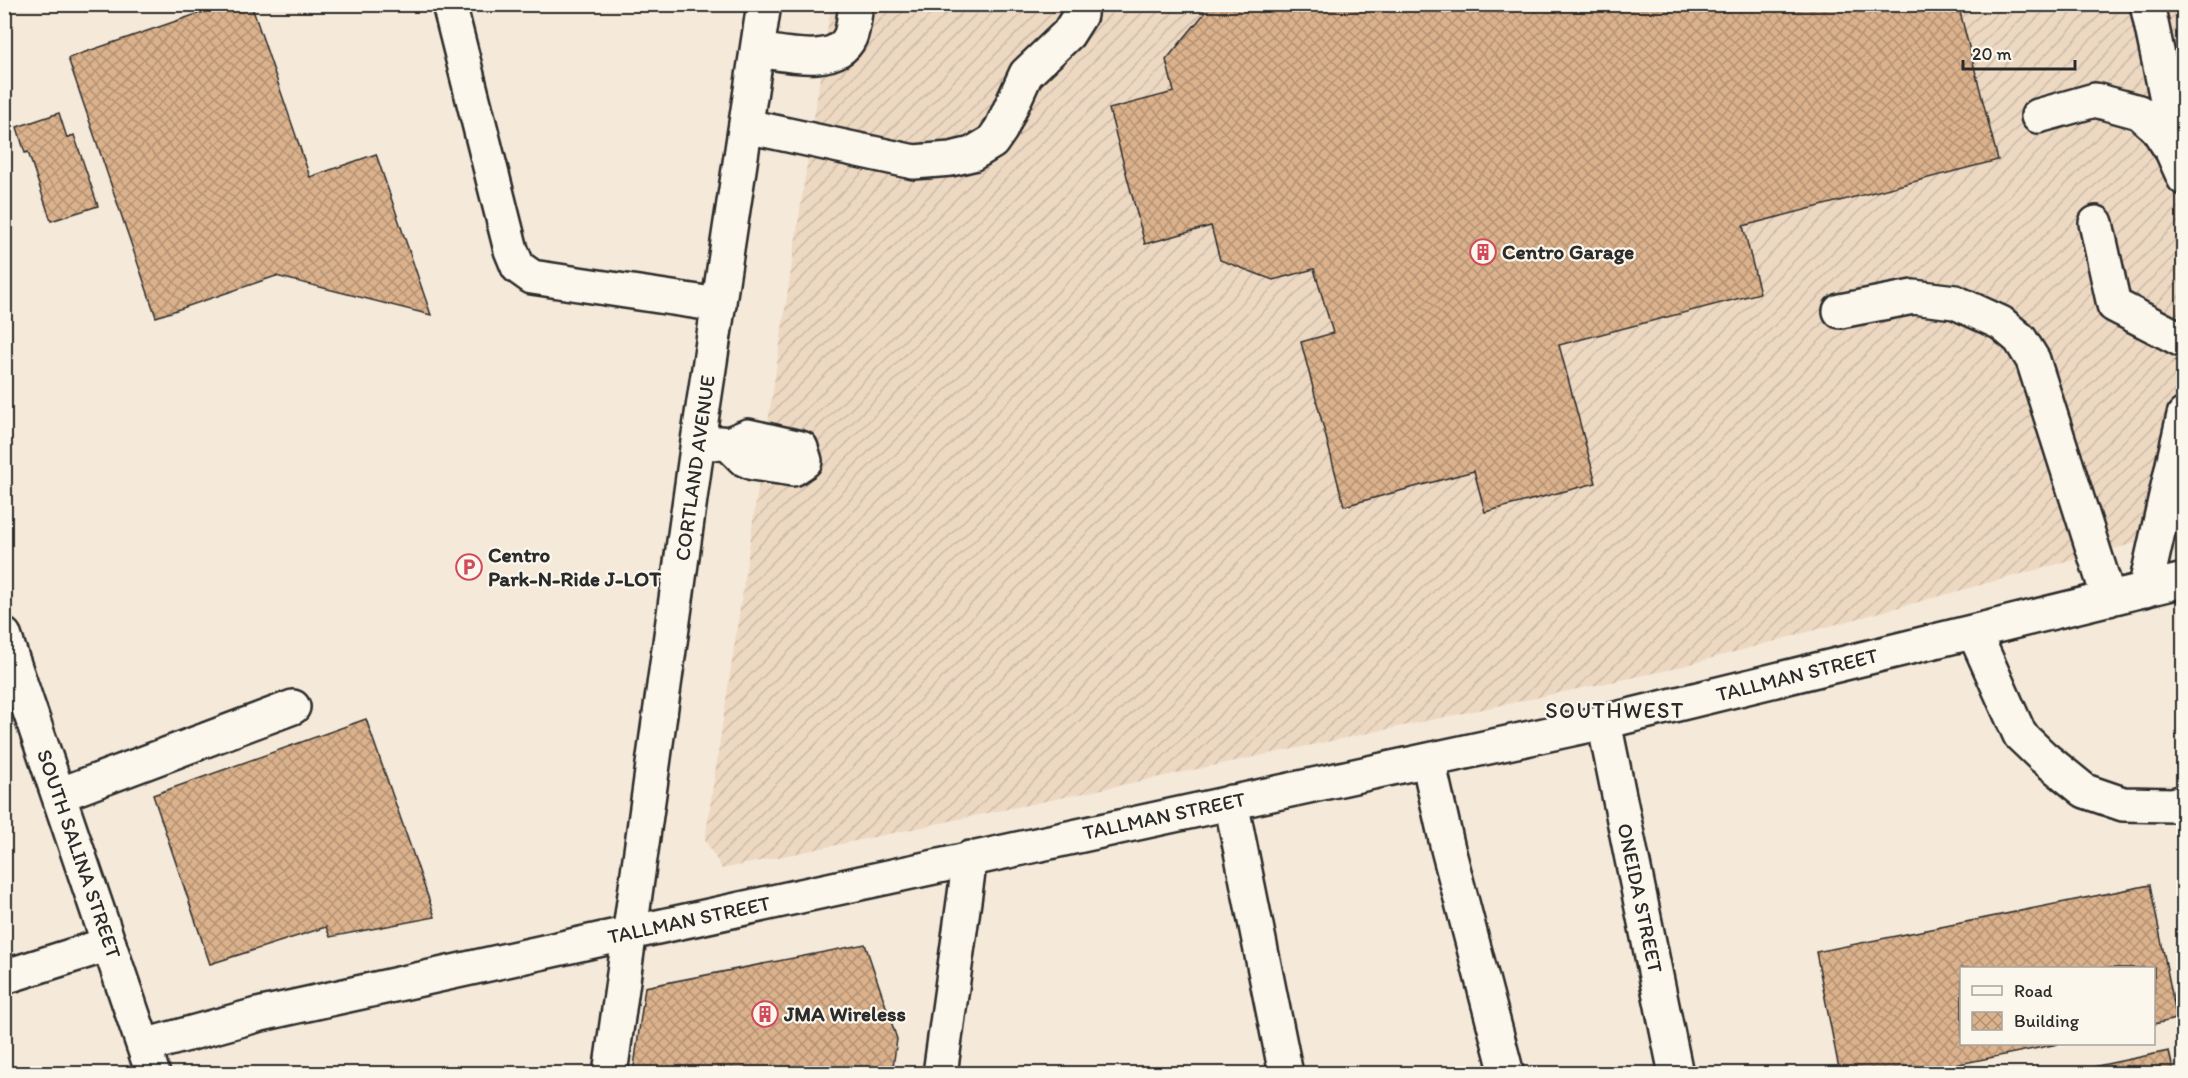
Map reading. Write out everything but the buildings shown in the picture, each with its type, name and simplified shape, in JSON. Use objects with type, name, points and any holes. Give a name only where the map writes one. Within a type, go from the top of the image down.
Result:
[{"type":"street","points":[[449,4],[511,250],[518,267],[532,278],[719,304]]},
{"type":"street","name":"CORTLAND AVENUE","points":[[610,1074],[630,933],[713,443],[719,304],[764,4]]},
{"type":"street","points":[[757,50],[808,57],[826,56],[843,48],[851,37],[856,4]]},
{"type":"street","points":[[746,126],[914,162],[951,159],[972,154],[992,142],[1001,129],[1026,74],[1068,34],[1080,15],[1081,4]]},
{"type":"street","points":[[2147,4],[2184,177]]},
{"type":"street","points":[[2038,116],[2095,100],[2139,112],[2157,128],[2172,151],[2184,177]]},
{"type":"street","points":[[2096,223],[2114,305],[2184,341]]},
{"type":"street","points":[[1840,311],[1913,297],[1955,302],[2001,323],[2020,339],[2032,360],[2109,599]]},
{"type":"street","points":[[2145,590],[2184,415]]},
{"type":"street","points":[[713,443],[753,463],[793,469],[811,462]]},
{"type":"street","name":"TALLMAN STREET","points":[[148,1060],[257,1015],[970,858],[1604,722],[2184,580]]},
{"type":"street","points":[[1974,632],[2020,735],[2085,791],[2123,804],[2173,805],[2184,802]]},
{"type":"street","name":"SOUTH SALINA STREET","points":[[7,649],[59,795],[148,1060]]},
{"type":"street","points":[[59,795],[292,707]]},
{"type":"street","name":"ONEIDA STREET","points":[[1604,722],[1676,1074]]},
{"type":"street","points":[[1428,760],[1448,849],[1507,1074]]},
{"type":"street","points":[[1231,802],[1286,1074]]},
{"type":"street","points":[[940,1074],[970,858]]},
{"type":"street","points":[[4,977],[109,944]]},
{"type":"shaded area","points":[[831,5],[2183,5],[2183,530],[1668,670],[722,869],[705,840]]},
{"type":"place","name":"Centro Garage","points":[[1483,252]]},
{"type":"place","name":"Centro Park-N-Ride J-LOT","points":[[469,567]]},
{"type":"place","name":"JMA Wireless","points":[[765,1014]]},
{"type":"district","name":"SOUTHWEST","points":[[1615,710]]}]
